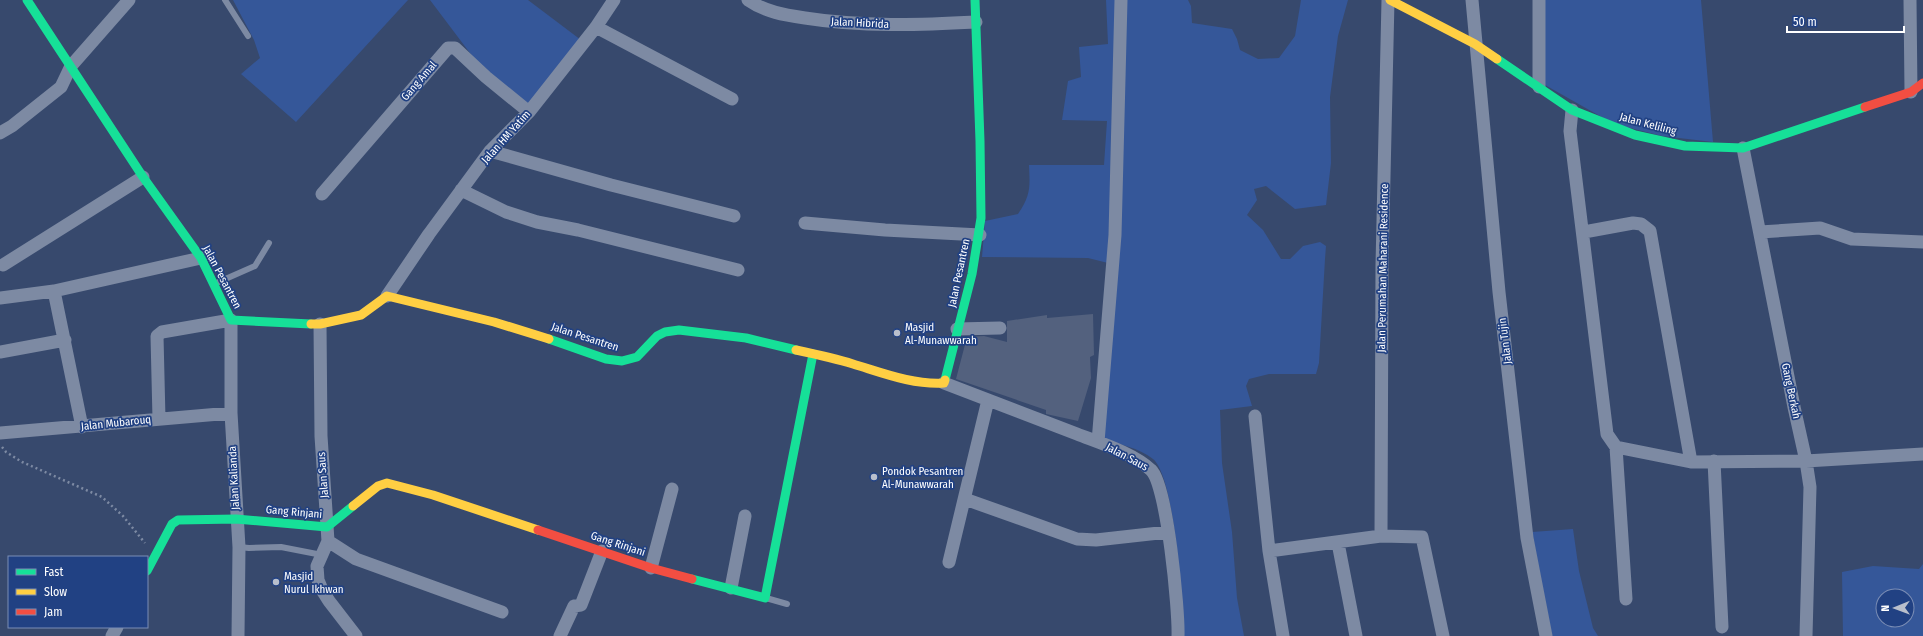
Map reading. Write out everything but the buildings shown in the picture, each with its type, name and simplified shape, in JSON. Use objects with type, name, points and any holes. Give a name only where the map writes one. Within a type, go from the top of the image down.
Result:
[{"type":"street","name":"Jalan Pesantren","points":[[27,0],[143,177],[201,258],[231,320],[320,324],[361,314],[387,296],[494,322],[554,340],[606,359],[622,361],[637,356],[657,336],[672,330],[746,338],[813,354],[911,381],[930,384],[944,383],[957,329],[966,303],[980,235],[982,191],[975,0]]},
{"type":"street","points":[[0,133],[12,126],[61,87],[71,66],[129,0]]},
{"type":"street","name":"Jalan HM Yatim","points":[[387,296],[490,151],[529,112],[596,27],[614,0]]},
{"type":"street","name":"Jalan Hibrida","points":[[748,0],[771,12],[831,22],[897,25],[976,22]]},
{"type":"street","points":[[1098,442],[1115,235],[1121,0]]},
{"type":"street","name":"Jalan Keliling","points":[[1389,0],[1475,44],[1572,110],[1596,121],[1635,135],[1685,146],[1743,148],[1911,92],[1923,84]]},
{"type":"street","name":"Jalan Perumahan Maharani Residence","points":[[1381,536],[1382,265],[1389,0]]},
{"type":"street","name":"Jalan Tujin","points":[[1472,0],[1500,300],[1527,538],[1546,636]]},
{"type":"street","points":[[1539,0],[1540,87]]},
{"type":"street","points":[[1910,0],[1911,92]]},
{"type":"street","points":[[596,27],[732,99]]},
{"type":"street","name":"Gang Amal","points":[[322,194],[448,48],[454,48],[486,77],[529,112]]},
{"type":"street","points":[[1572,110],[1570,131],[1584,232],[1607,434],[1616,447],[1626,599]]},
{"type":"street","name":"Gang Berkah","points":[[1743,148],[1810,487],[1806,636]]},
{"type":"street","points":[[490,151],[611,185],[734,216]]},
{"type":"street","points":[[3,265],[143,177]]},
{"type":"street","points":[[461,190],[506,212],[537,222],[578,230],[738,270]]},
{"type":"street","points":[[805,222],[884,230],[980,235]]},
{"type":"street","points":[[1584,232],[1633,223],[1641,224],[1650,231],[1691,462]]},
{"type":"street","points":[[1760,232],[1820,228],[1852,239],[1923,242]]},
{"type":"street","points":[[0,298],[54,291],[201,258]]},
{"type":"street","points":[[54,291],[82,427]]},
{"type":"street","points":[[159,419],[157,336],[162,332],[231,320]]},
{"type":"street","name":"Jalan Kalianda","points":[[231,320],[231,412],[236,519],[239,547],[238,636]]},
{"type":"street","name":"Jalan Saus","points":[[320,324],[321,436],[328,541],[317,566],[318,580],[322,590],[356,636]]},
{"type":"street","points":[[957,329],[1000,328]]},
{"type":"street","points":[[0,352],[65,340]]},
{"type":"street","points":[[765,598],[813,354]]},
{"type":"street","name":"Jalan Saus","points":[[944,383],[1098,442],[1126,454],[1152,470],[1162,496],[1168,532],[1174,577],[1178,636]]},
{"type":"street","points":[[949,562],[988,400]]},
{"type":"street","name":"Jalan Mubarouq","points":[[0,433],[82,427],[231,412]]},
{"type":"street","points":[[1255,416],[1269,551],[1284,636]]},
{"type":"street","points":[[1616,447],[1691,462],[1806,461],[1923,454]]},
{"type":"street","points":[[1714,461],[1722,627]]},
{"type":"street","name":"Gang Rinjani","points":[[156,555],[172,524],[178,520],[236,519],[327,527],[378,486],[387,483],[433,495],[651,568],[765,598]]},
{"type":"street","points":[[651,568],[672,489]]},
{"type":"street","points":[[965,498],[1077,539],[1096,540],[1168,532]]},
{"type":"street","points":[[731,588],[745,516]]},
{"type":"street","points":[[1269,551],[1338,543],[1381,536],[1422,537],[1443,636]]},
{"type":"street","points":[[328,541],[356,559],[502,612]]},
{"type":"street","points":[[1338,543],[1356,636]]},
{"type":"street","points":[[560,636],[574,606],[581,605],[602,551]]},
{"type":"street","points":[[148,569],[156,555]]},
{"type":"lane","points":[[225,0],[248,36]]},
{"type":"lane","points":[[213,284],[255,266],[269,242]]},
{"type":"lane","points":[[239,547],[281,547],[322,555]]},
{"type":"lane","points":[[765,598],[787,604]]},
{"type":"path","points":[[0,444],[6,452],[22,462],[102,498],[123,516],[156,555]]},
{"type":"shaded area","points":[[233,0],[408,0],[296,122],[241,74],[260,58],[254,40]]},
{"type":"shaded area","points":[[430,0],[528,0],[581,40],[530,106],[479,65]]},
{"type":"shaded area","points":[[1106,0],[1188,0],[1191,6],[1192,23],[1232,29],[1240,50],[1258,59],[1279,58],[1295,36],[1301,0],[1348,0],[1338,36],[1330,97],[1331,163],[1326,205],[1295,209],[1266,186],[1254,189],[1257,200],[1247,215],[1263,230],[1281,259],[1290,259],[1303,246],[1320,242],[1326,246],[1319,363],[1316,374],[1269,374],[1249,379],[1246,386],[1252,406],[1220,410],[1222,463],[1232,532],[1237,598],[1244,636],[1184,636],[1176,542],[1167,490],[1161,470],[1148,455],[1102,438],[1116,265],[1088,258],[982,257],[985,221],[1018,214],[1029,191],[1029,165],[1104,165],[1107,121],[1062,120],[1068,81],[1081,77],[1079,47],[1108,44]]},
{"type":"shaded area","points":[[1544,0],[1701,0],[1713,142],[1662,136],[1614,124],[1545,85]]},
{"type":"shaded area","points":[[1573,529],[1579,571],[1593,628],[1598,636],[1552,636],[1532,532]]},
{"type":"shaded area","points":[[1923,564],[1923,636],[1843,636],[1842,572],[1873,566],[1919,569]]},
{"type":"traffic: fast","points":[[27,0],[143,177],[201,258],[231,320],[311,324]]},
{"type":"traffic: fast","points":[[945,380],[972,274],[981,218],[975,0]]},
{"type":"traffic: fast","points":[[1497,59],[1572,110],[1635,135],[1685,146],[1743,148],[1865,107]]},
{"type":"traffic: fast","points":[[549,339],[606,359],[622,361],[637,357],[657,336],[665,332],[679,330],[746,338],[796,350]]},
{"type":"traffic: fast","points":[[692,579],[765,598],[813,354]]},
{"type":"traffic: fast","points":[[148,569],[172,524],[178,520],[236,519],[327,527],[353,506]]},
{"type":"traffic: slow","points":[[1390,0],[1475,44],[1497,59]]},
{"type":"traffic: slow","points":[[311,324],[320,324],[361,315],[387,296],[494,322],[549,339]]},
{"type":"traffic: slow","points":[[796,350],[839,360],[909,380],[932,383],[944,383],[945,380]]},
{"type":"traffic: slow","points":[[353,506],[378,486],[387,483],[433,495],[538,530]]},
{"type":"traffic: jam","points":[[1865,107],[1911,92],[1923,83]]},
{"type":"traffic: jam","points":[[538,530],[651,568],[692,579]]},
{"type":"place","name":"Masjid Al-Munawwarah","points":[[897,333]]},
{"type":"place","name":"Pondok Pesantren Al-Munawwarah","points":[[874,477]]},
{"type":"place","name":"Masjid Nurul Ikhwan","points":[[276,582]]}]
